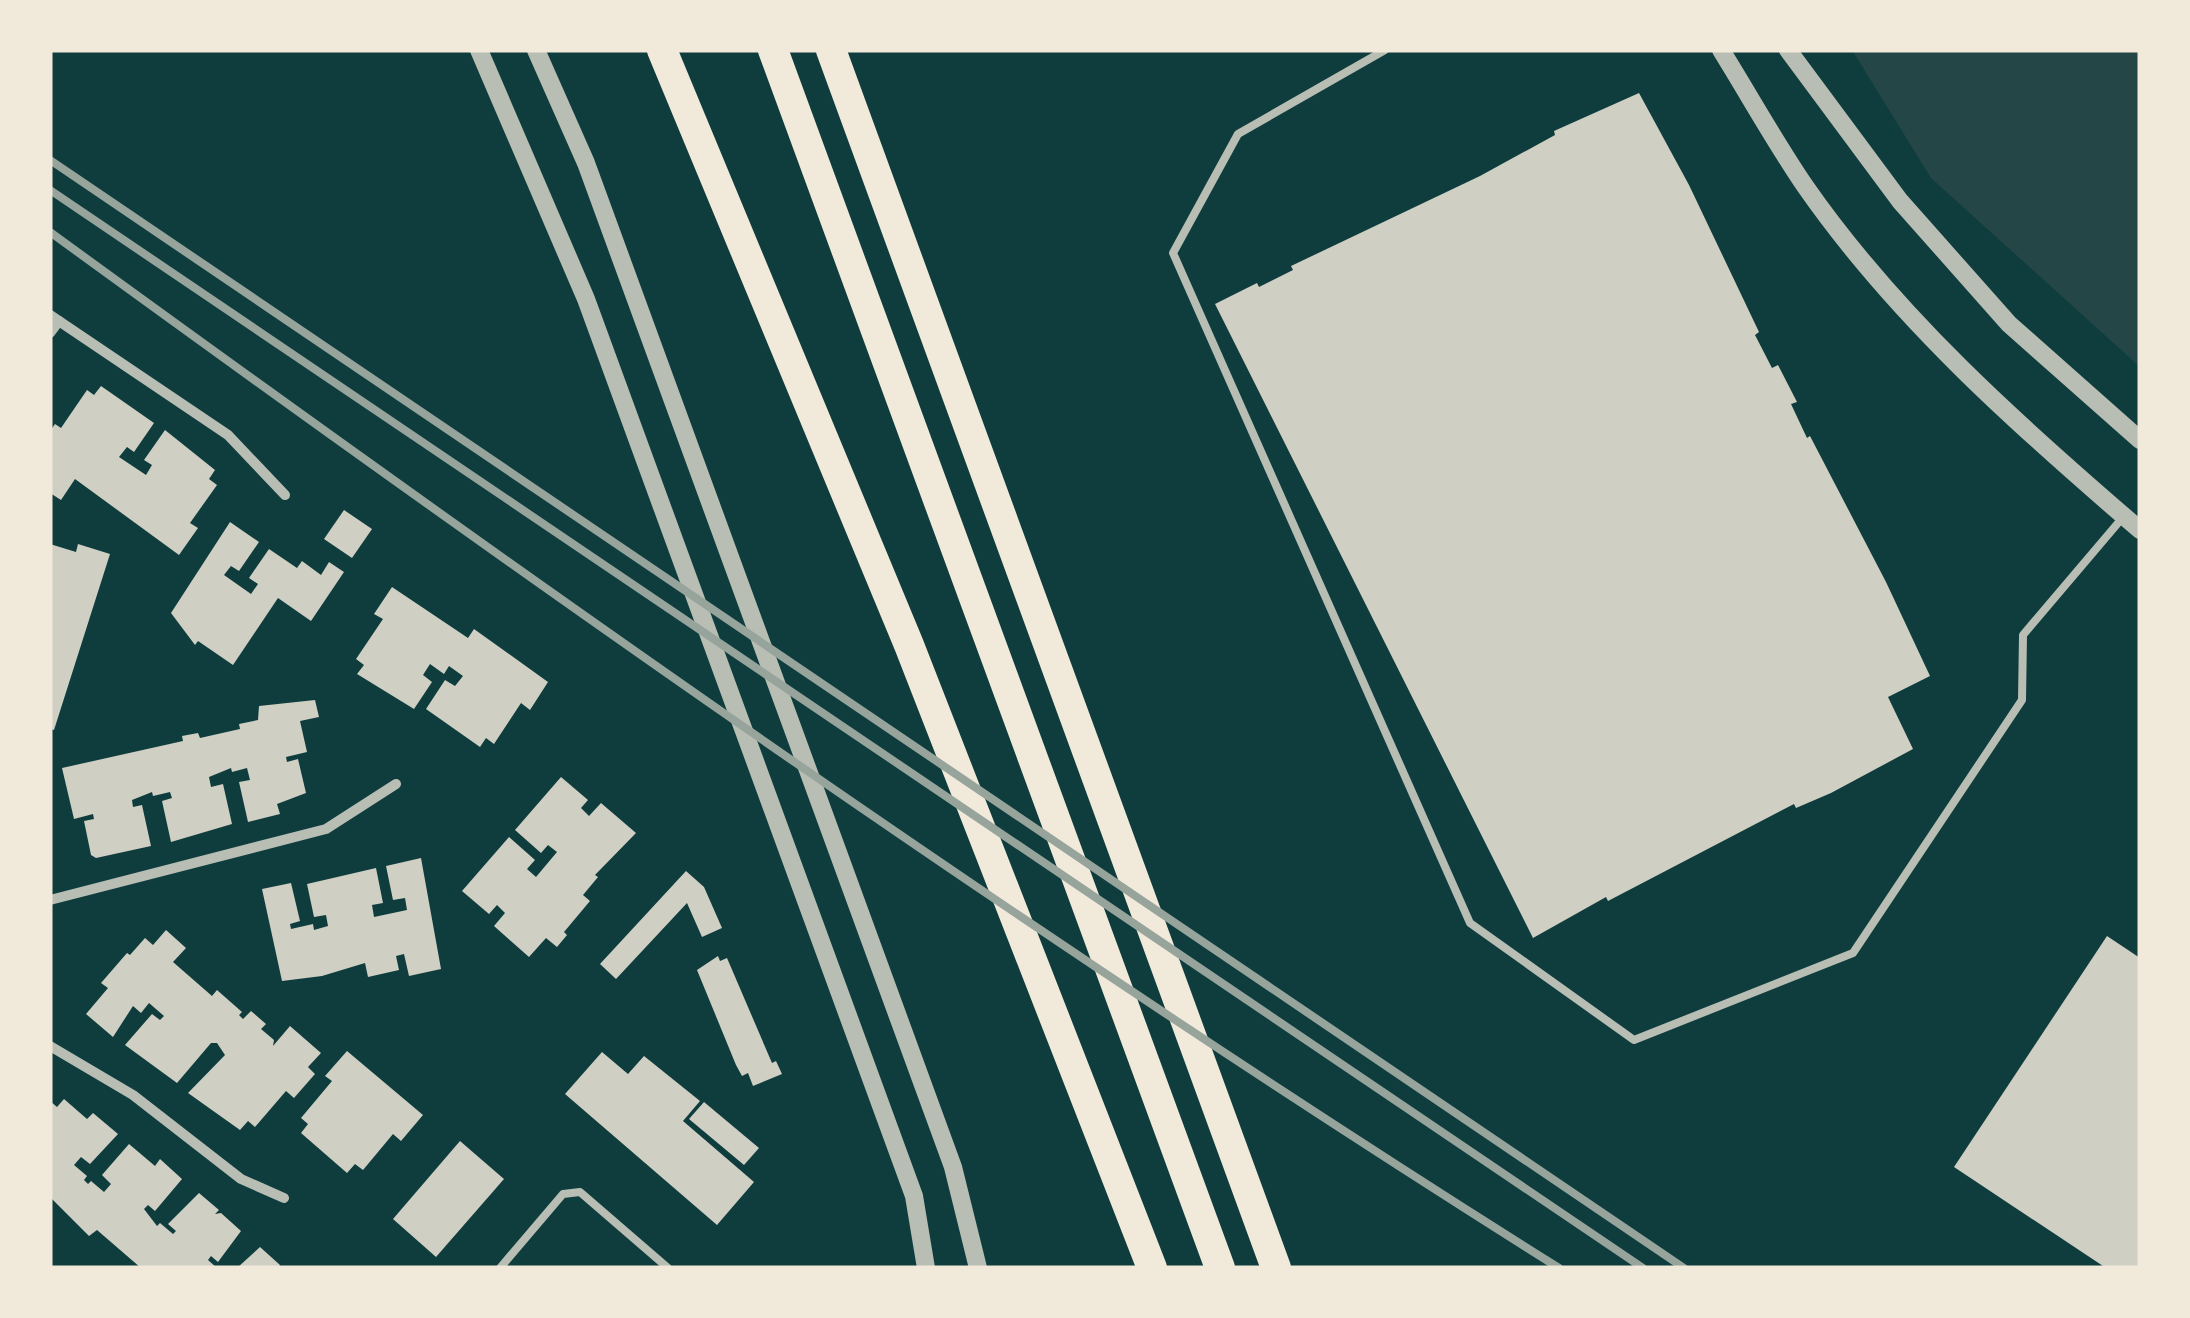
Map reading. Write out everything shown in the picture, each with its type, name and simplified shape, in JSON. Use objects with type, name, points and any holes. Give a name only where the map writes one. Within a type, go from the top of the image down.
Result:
[{"type":"highway","points":[[662,50],[908,645],[1152,1268]]},
{"type":"highway","points":[[774,50],[1220,1268]]},
{"type":"highway","points":[[831,50],[1276,1268]]},
{"type":"street","points":[[480,50],[579,281],[642,453],[914,1196],[926,1268]]},
{"type":"street","points":[[536,50],[586,163],[842,860],[953,1167],[978,1268]]},
{"type":"street","points":[[1721,50],[1806,188],[1904,308],[2037,440],[2140,530]]},
{"type":"street","points":[[1788,50],[1900,201],[2008,324],[2140,440]]},
{"type":"street","points":[[50,334],[55,318],[228,435],[285,495]]},
{"type":"street","points":[[50,900],[326,830],[396,784]]},
{"type":"street","points":[[50,1046],[134,1095],[241,1179],[284,1198]]},
{"type":"lane","points":[[1385,50],[1238,134],[1173,253],[1470,924],[1634,1040],[1853,953],[2022,700],[2023,634],[2124,516]]},
{"type":"lane","points":[[500,1268],[563,1194],[580,1192],[668,1268]]},
{"type":"shaded area","points":[[1852,50],[2140,50],[2140,367],[1931,178]]},
{"type":"building","points":[[1639,93],[1689,185],[1759,332],[1755,335],[1772,368],[1778,365],[1797,402],[1791,404],[1807,438],[1810,436],[1886,582],[1930,676],[1888,697],[1913,749],[1831,793],[1796,808],[1794,804],[1608,901],[1606,897],[1533,938],[1215,304],[1257,283],[1259,287],[1293,270],[1291,266],[1480,176],[1555,135],[1554,131]]},
{"type":"building","points":[[101,386],[154,423],[134,452],[127,447],[119,457],[146,475],[152,465],[144,460],[165,430],[215,470],[209,479],[217,485],[190,523],[198,528],[179,555],[75,479],[61,500],[50,493],[50,431],[55,424],[61,428],[87,390],[94,395]]},
{"type":"building","points":[[344,510],[372,529],[352,558],[324,539]]},
{"type":"building","points":[[230,522],[259,542],[239,571],[231,566],[224,575],[251,594],[258,584],[249,578],[269,549],[297,568],[302,561],[321,575],[329,562],[344,572],[311,621],[278,598],[233,665],[198,641],[195,645],[171,613]]},
{"type":"building","points":[[50,544],[76,552],[78,544],[110,554],[54,730],[50,729]]},
{"type":"building","points":[[392,587],[468,638],[474,629],[548,682],[530,710],[521,703],[494,744],[486,738],[480,747],[426,709],[445,680],[455,686],[463,676],[449,666],[444,674],[430,664],[423,675],[432,682],[414,709],[357,674],[364,665],[356,659],[383,619],[374,614]]},
{"type":"building","points":[[315,700],[319,717],[300,721],[307,752],[286,757],[287,762],[298,759],[306,793],[277,804],[280,814],[248,822],[239,782],[250,780],[247,768],[232,772],[231,768],[209,777],[211,787],[223,784],[232,824],[171,842],[162,801],[172,798],[170,792],[153,796],[152,792],[132,800],[133,807],[142,805],[151,846],[96,858],[91,855],[84,821],[94,819],[93,814],[74,819],[62,768],[183,741],[182,736],[198,733],[200,738],[240,729],[239,724],[258,720],[259,706]]},
{"type":"building","points":[[561,777],[588,800],[581,808],[589,816],[601,803],[636,833],[595,875],[598,877],[583,895],[590,901],[564,932],[567,935],[557,947],[546,938],[529,957],[494,926],[505,913],[497,905],[489,914],[462,891],[509,837],[535,860],[527,869],[536,877],[557,852],[548,845],[541,853],[515,830]]},
{"type":"building","points":[[421,858],[441,969],[409,976],[404,954],[396,956],[399,970],[368,977],[365,963],[322,976],[282,981],[262,889],[291,883],[300,921],[290,924],[291,929],[313,924],[314,930],[328,926],[326,915],[314,917],[307,884],[376,868],[383,903],[372,905],[374,917],[407,910],[405,898],[393,900],[386,866]]},
{"type":"building","points":[[686,871],[704,887],[722,928],[702,937],[687,903],[616,979],[600,964]]},
{"type":"building","points":[[166,930],[186,948],[173,962],[212,996],[217,990],[242,1012],[239,1015],[243,1019],[251,1011],[266,1024],[261,1029],[274,1040],[273,1046],[290,1026],[321,1053],[308,1067],[315,1074],[294,1098],[286,1091],[255,1127],[248,1121],[240,1130],[188,1093],[225,1055],[217,1043],[211,1043],[177,1083],[125,1045],[152,1014],[160,1020],[164,1016],[149,1003],[141,1013],[133,1006],[113,1037],[86,1014],[108,988],[101,983],[127,953],[130,955],[145,938],[153,945]]},
{"type":"building","points":[[2107,936],[2140,958],[2140,1268],[2106,1268],[1954,1167]]},
{"type":"building","points":[[718,956],[720,961],[727,958],[772,1063],[776,1061],[782,1074],[753,1086],[748,1073],[742,1076],[736,1065],[697,970]]},
{"type":"building","points":[[347,1051],[423,1115],[401,1141],[393,1134],[363,1170],[355,1164],[347,1173],[301,1133],[308,1124],[301,1118],[332,1081],[325,1076]]},
{"type":"building","points":[[602,1052],[628,1074],[644,1056],[700,1101],[683,1121],[754,1182],[717,1225],[565,1094]]},
{"type":"building","points":[[64,1099],[87,1119],[93,1113],[118,1134],[90,1164],[81,1157],[74,1165],[87,1176],[84,1180],[88,1184],[91,1181],[104,1192],[111,1184],[102,1175],[129,1144],[155,1166],[160,1159],[182,1179],[155,1211],[148,1205],[144,1209],[157,1226],[160,1223],[173,1234],[176,1231],[168,1224],[199,1193],[219,1210],[215,1214],[221,1213],[241,1231],[218,1262],[211,1256],[208,1260],[217,1268],[141,1268],[97,1230],[89,1236],[50,1197],[50,1101],[57,1107]]},
{"type":"building","points":[[704,1102],[759,1148],[744,1165],[689,1119]]},
{"type":"building","points":[[460,1141],[504,1179],[436,1257],[393,1219]]},
{"type":"building","points":[[260,1247],[280,1265],[278,1268],[237,1268]]},
{"type":"railway","points":[[50,160],[1684,1268]]},
{"type":"railway","points":[[50,190],[1643,1268]]},
{"type":"railway","points":[[50,232],[421,500],[796,763],[1174,1019],[1559,1268]]}]
